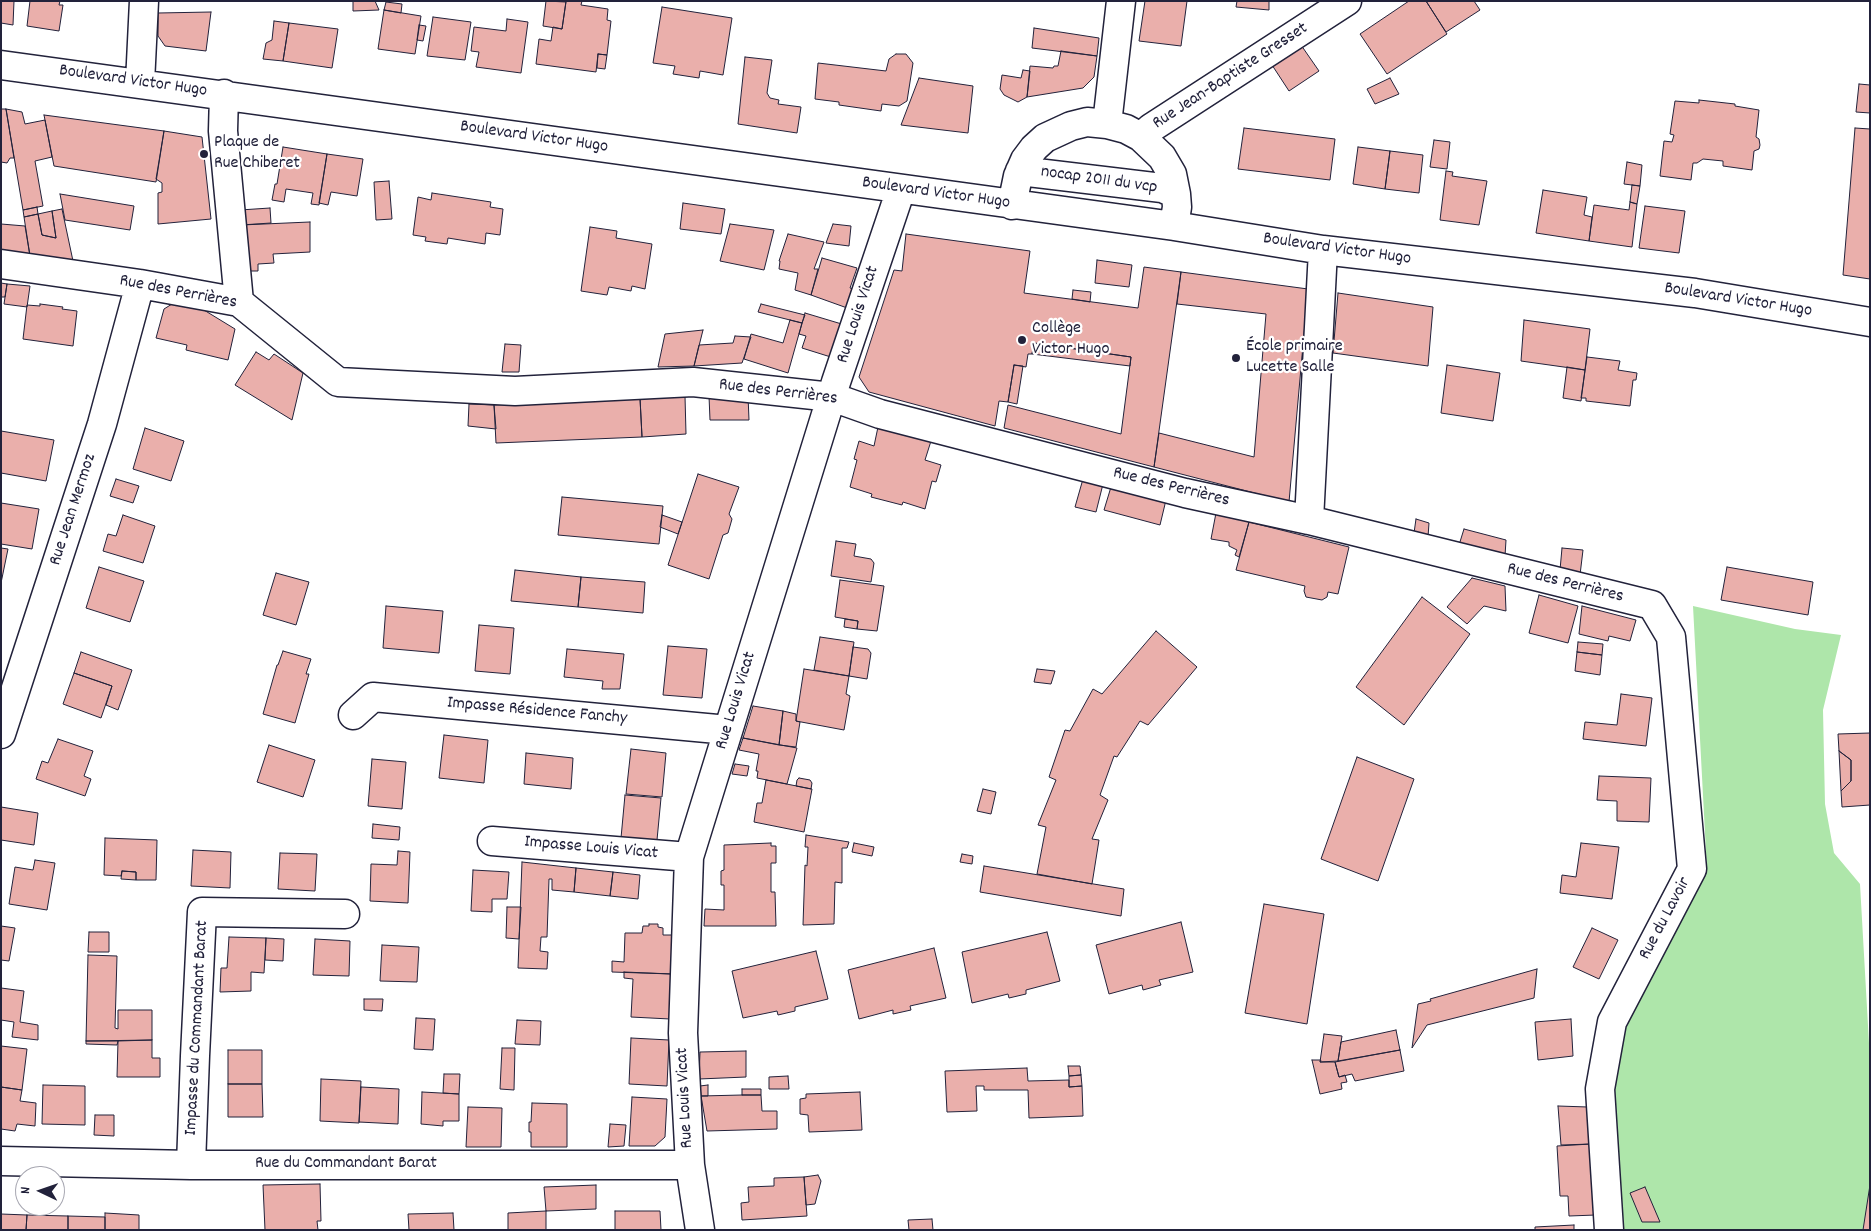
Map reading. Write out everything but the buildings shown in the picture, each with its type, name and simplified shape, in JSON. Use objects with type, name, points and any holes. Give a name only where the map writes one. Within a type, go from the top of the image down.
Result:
[{"type":"street","points":[[140,83],[144,1]]},
{"type":"street","points":[[1107,124],[1120,1]]},
{"type":"street","name":"Rue Jean-Baptiste Gresset","points":[[1141,137],[1151,128],[1346,1]]},
{"type":"street","name":"Boulevard Victor Hugo","points":[[1,65],[224,94],[1174,226],[1323,250],[1695,293],[1870,322]]},
{"type":"street","points":[[224,94],[223,131],[239,302]]},
{"type":"street","points":[[1012,205],[1025,160],[1045,138],[1071,126],[1087,122],[1107,124],[1126,128],[1141,137],[1162,157],[1172,174],[1176,194],[1177,207],[1174,226]]},
{"type":"street","name":"nocap 2011 du vcp","points":[[1020,172],[1162,188],[1176,194]]},
{"type":"street","name":"Rue Louis Vicat","points":[[700,1230],[690,1165],[683,1033],[689,857],[832,397],[901,189]]},
{"type":"street","points":[[1309,520],[1323,250]]},
{"type":"street","name":"Rue des Perrières","points":[[1,264],[140,284],[239,302],[338,382],[515,390],[693,382],[832,397],[880,414],[1156,485],[1309,520],[1652,606]]},
{"type":"street","name":"Rue Jean Mermoz","points":[[1,734],[102,424],[140,284]]},
{"type":"street","name":"Rue du Lavoir","points":[[1609,1230],[1600,1089],[1612,1022],[1692,870],[1671,637],[1652,606]]},
{"type":"street","name":"Impasse Résidence Fanchy","points":[[353,715],[373,697],[728,730]]},
{"type":"street","name":"Impasse Louis Vicat","points":[[492,841],[689,857]]},
{"type":"street","name":"Impasse du Commandant Barat","points":[[191,1164],[194,1056],[202,912],[345,914]]},
{"type":"street","name":"Rue du Commandant Barat","points":[[1,1160],[191,1164],[690,1165]]},
{"type":"green space","points":[[1693,606],[1795,629],[1841,635],[1823,710],[1825,804],[1834,853],[1860,884],[1870,1061],[1870,1230],[1617,1230],[1609,1085],[1622,1026],[1707,871]]},
{"type":"place","name":"Plaque de Rue Chiberet","points":[[204,154]]},
{"type":"place","name":"Collège Victor Hugo","points":[[1022,340]]},
{"type":"place","name":"École primaire Lucette Salle","points":[[1236,358]]}]
